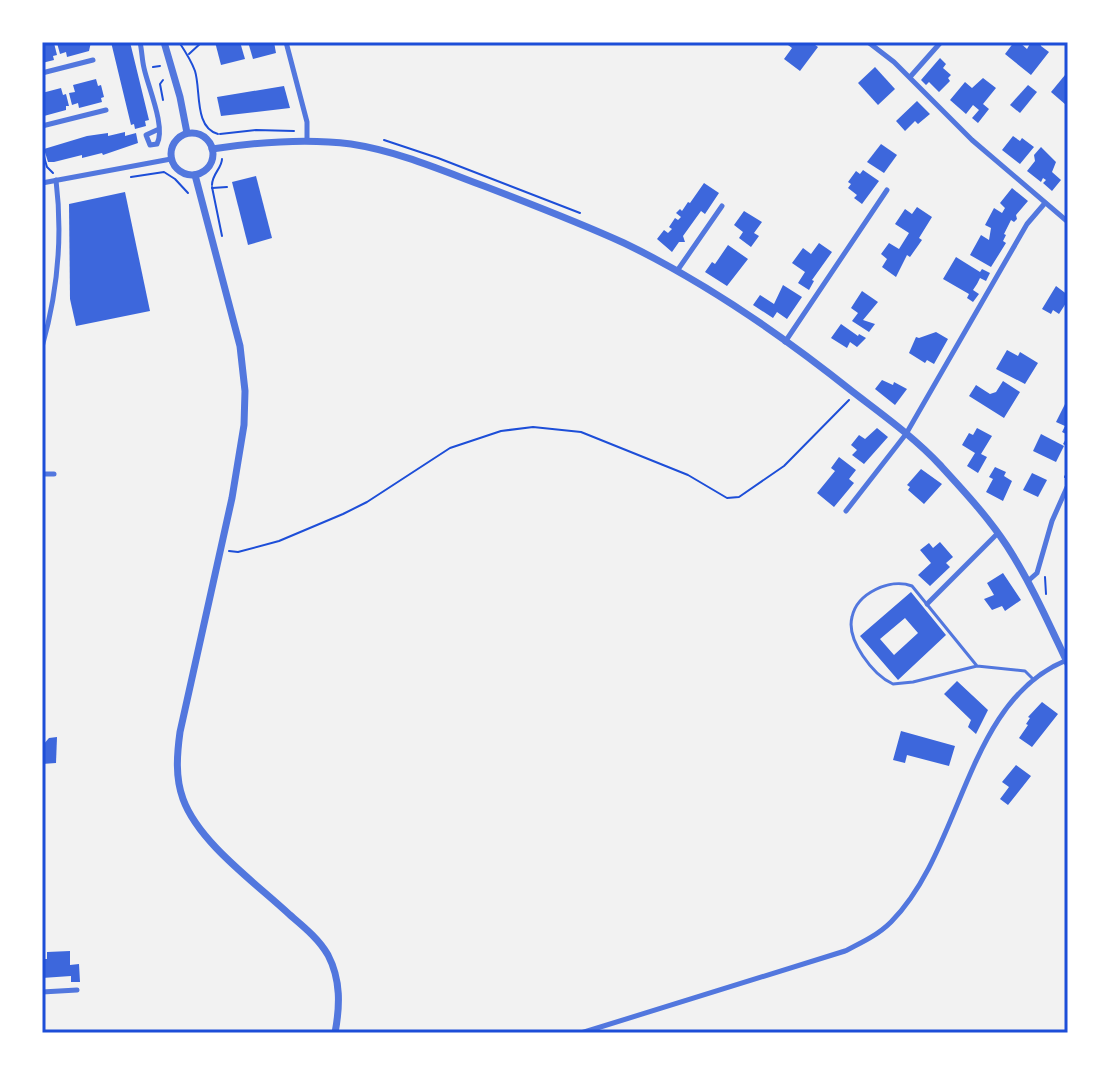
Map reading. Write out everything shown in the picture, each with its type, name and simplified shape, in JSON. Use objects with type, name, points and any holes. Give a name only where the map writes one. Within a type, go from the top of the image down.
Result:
[{"type":"street","points":[[140,42],[143,67],[150,82],[159,129]]},
{"type":"street","points":[[164,42],[187,133]]},
{"type":"street","points":[[286,42],[307,122],[307,141]]},
{"type":"street","points":[[868,42],[910,77],[972,140],[1068,222]]},
{"type":"street","points":[[910,77],[941,42]]},
{"type":"street","points":[[42,73],[93,60]]},
{"type":"street","points":[[42,126],[106,110]]},
{"type":"street","points":[[217,148],[210,165],[195,175],[179,171],[171,159],[173,143],[187,133],[204,136],[217,148],[270,142],[352,144],[401,155],[572,220],[677,272],[785,342],[855,393],[940,465],[998,533],[1028,581],[1067,661],[1048,667],[1033,679],[995,724],[935,859],[916,892],[890,923],[869,939],[816,961],[581,1033]]},
{"type":"street","points":[[42,180],[171,159]]},
{"type":"street","points":[[195,175],[240,346],[245,391],[244,425],[220,551],[180,732],[177,753],[179,784],[193,819],[208,839],[313,935],[328,956],[338,987],[335,1033]]},
{"type":"street","points":[[42,347],[56,287],[60,251],[61,216],[56,180]]},
{"type":"street","points":[[785,342],[887,190]]},
{"type":"street","points":[[846,511],[906,434],[1027,224],[1045,203]]},
{"type":"street","points":[[677,272],[722,206]]},
{"type":"street","points":[[42,474],[54,474]]},
{"type":"street","points":[[1028,581],[1037,573],[1052,521],[1068,485]]},
{"type":"street","points":[[927,604],[998,533]]},
{"type":"street","points":[[42,992],[77,990]]},
{"type":"lane","points":[[977,666],[912,586],[898,582],[882,587],[864,598],[853,612],[851,629],[867,660],[885,680],[901,684],[977,666],[1025,671],[1033,679]]},
{"type":"path","points":[[179,42],[196,74],[204,124],[212,132],[307,131]]},
{"type":"path","points":[[188,55],[202,42]]},
{"type":"path","points":[[163,80],[160,84],[165,109]]},
{"type":"path","points":[[376,139],[438,158],[585,215]]},
{"type":"path","points":[[217,148],[222,161],[214,174],[212,188],[223,246]]},
{"type":"path","points":[[42,150],[49,170],[54,173],[42,180]]},
{"type":"path","points":[[131,177],[164,172],[175,179],[186,193],[199,190]]},
{"type":"path","points":[[212,188],[227,187]]},
{"type":"path","points":[[220,551],[252,549],[311,529],[367,502],[450,448],[501,431],[533,427],[581,432],[688,475],[727,498],[739,497],[784,466],[855,393]]},
{"type":"building","points":[[42,42],[54,43],[57,55],[53,56],[54,60],[42,63]]},
{"type":"building","points":[[91,42],[89,51],[67,57],[66,52],[60,54],[57,43]]},
{"type":"building","points":[[111,42],[130,42],[149,120],[145,121],[146,126],[135,129],[134,124],[131,125]]},
{"type":"building","points":[[215,42],[240,42],[245,59],[221,65]]},
{"type":"building","points":[[248,42],[274,42],[276,53],[253,59]]},
{"type":"building","points":[[784,42],[811,42],[818,47],[800,71],[784,59],[792,48]]},
{"type":"building","points":[[1014,42],[1027,49],[1031,42],[1040,42],[1049,52],[1031,75],[1005,54]]},
{"type":"building","points":[[940,58],[946,64],[943,68],[951,75],[948,78],[950,81],[939,92],[929,82],[926,85],[921,80]]},
{"type":"building","points":[[875,67],[895,89],[878,105],[858,83]]},
{"type":"building","points":[[1065,75],[1068,77],[1066,105],[1051,92]]},
{"type":"building","points":[[983,78],[996,88],[983,104],[989,109],[978,123],[972,118],[979,110],[973,105],[966,114],[950,100],[965,82],[972,88]]},
{"type":"building","points":[[96,79],[98,86],[101,85],[102,102],[79,108],[78,103],[72,105],[69,93],[75,92],[73,85]]},
{"type":"building","points":[[1028,85],[1037,92],[1020,113],[1010,105]]},
{"type":"building","points":[[284,86],[290,108],[221,116],[217,97]]},
{"type":"building","points":[[61,88],[69,106],[66,110],[44,116],[42,93]]},
{"type":"building","points":[[917,101],[930,114],[918,124],[915,121],[905,131],[896,121]]},
{"type":"building","points":[[125,132],[125,136],[136,133],[138,143],[103,155],[82,158],[82,155],[48,162],[44,149],[87,136]]},
{"type":"building","points":[[1013,136],[1020,141],[1022,138],[1034,147],[1020,164],[1002,150]]},
{"type":"building","points":[[881,144],[897,155],[884,173],[867,162]]},
{"type":"building","points":[[1041,147],[1056,162],[1052,172],[1061,180],[1052,191],[1043,183],[1046,180],[1043,178],[1041,182],[1027,171]]},
{"type":"building","points":[[863,170],[879,181],[862,204],[854,198],[857,195],[848,188],[851,184],[848,182],[856,171],[860,174]]},
{"type":"building","points":[[256,176],[272,238],[248,245],[232,182]]},
{"type":"building","points":[[704,183],[719,193],[705,214],[701,211],[683,236],[685,242],[679,242],[672,252],[657,239],[664,230],[668,233],[672,229],[669,227],[675,218],[678,220],[681,217],[676,213],[690,203]]},
{"type":"building","points":[[1012,188],[1028,201],[1016,215],[1017,219],[1014,222],[1011,220],[1004,234],[1003,241],[1006,243],[991,267],[970,255],[981,235],[989,240],[991,228],[985,225],[994,208],[1002,213],[1005,208],[1000,203]]},
{"type":"building","points":[[125,192],[150,311],[76,326],[70,299],[69,204]]},
{"type":"building","points":[[917,207],[932,217],[919,238],[922,240],[910,257],[907,255],[896,277],[882,267],[887,259],[881,254],[889,243],[899,249],[909,233],[895,224],[905,209],[912,214]]},
{"type":"building","points":[[744,211],[762,222],[754,233],[759,236],[751,247],[739,238],[743,232],[734,225]]},
{"type":"building","points":[[819,243],[832,252],[812,280],[809,290],[798,283],[805,272],[792,263],[803,248],[811,254]]},
{"type":"building","points":[[728,245],[748,259],[727,286],[705,272],[712,262],[715,264]]},
{"type":"building","points":[[956,257],[980,272],[982,269],[990,273],[986,281],[980,278],[973,290],[979,294],[973,302],[967,298],[969,294],[943,279]]},
{"type":"building","points":[[783,285],[802,297],[787,319],[777,312],[773,318],[753,305],[760,295],[774,304]]},
{"type":"building","points":[[1056,286],[1068,295],[1068,300],[1059,314],[1053,310],[1051,314],[1042,309]]},
{"type":"building","points":[[862,291],[878,302],[863,320],[875,324],[869,332],[852,321],[858,313],[851,308]]},
{"type":"building","points":[[841,324],[866,338],[857,347],[850,342],[847,348],[831,338]]},
{"type":"building","points":[[936,332],[948,339],[934,364],[927,360],[925,363],[909,353],[916,337]]},
{"type":"building","points":[[1007,350],[1018,356],[1020,352],[1038,363],[1025,384],[996,369]]},
{"type":"building","points":[[882,380],[907,389],[895,405],[875,389]]},
{"type":"building","points":[[1003,381],[1020,392],[1004,418],[969,396],[976,385],[990,394],[996,392]]},
{"type":"building","points":[[1068,398],[1068,435],[1062,432],[1065,426],[1056,422]]},
{"type":"building","points":[[877,428],[888,437],[864,464],[852,455],[857,450],[851,445],[859,435],[865,439]]},
{"type":"building","points":[[977,428],[992,436],[981,454],[987,457],[978,473],[967,466],[975,453],[962,445],[969,433],[973,435]]},
{"type":"building","points":[[1041,434],[1064,446],[1056,462],[1033,451]]},
{"type":"building","points":[[839,457],[856,470],[849,479],[854,483],[834,507],[817,493],[835,471],[831,468]]},
{"type":"building","points":[[995,467],[1006,472],[1004,476],[1012,481],[1003,501],[986,492]]},
{"type":"building","points":[[921,469],[942,484],[924,504],[908,490],[910,487],[907,485]]},
{"type":"building","points":[[1032,473],[1047,480],[1038,497],[1023,490]]},
{"type":"building","points":[[940,542],[953,557],[946,563],[950,567],[930,586],[918,575],[931,563],[920,550],[929,543],[933,548]]},
{"type":"building","points":[[1003,573],[1021,600],[1005,611],[1002,606],[992,610],[984,599],[994,595],[987,583]]},
{"type":"building","points":[[911,592],[946,635],[898,680],[860,636]],"holes":[[[905,618],[918,633],[894,655],[880,639]]]},
{"type":"building","points":[[957,681],[988,710],[976,734],[968,727],[971,720],[944,694]]},
{"type":"building","points":[[1042,702],[1058,714],[1032,747],[1019,738],[1028,725],[1028,717]]},
{"type":"building","points":[[901,731],[955,746],[949,766],[907,755],[905,763],[893,760]]},
{"type":"building","points":[[57,737],[56,763],[42,764],[42,746],[49,738]]},
{"type":"building","points":[[1016,765],[1031,776],[1008,805],[1000,799],[1009,787],[1002,782]]},
{"type":"building","points":[[70,951],[70,965],[79,964],[80,982],[71,982],[71,976],[42,978],[42,959],[47,959],[47,952]]}]
